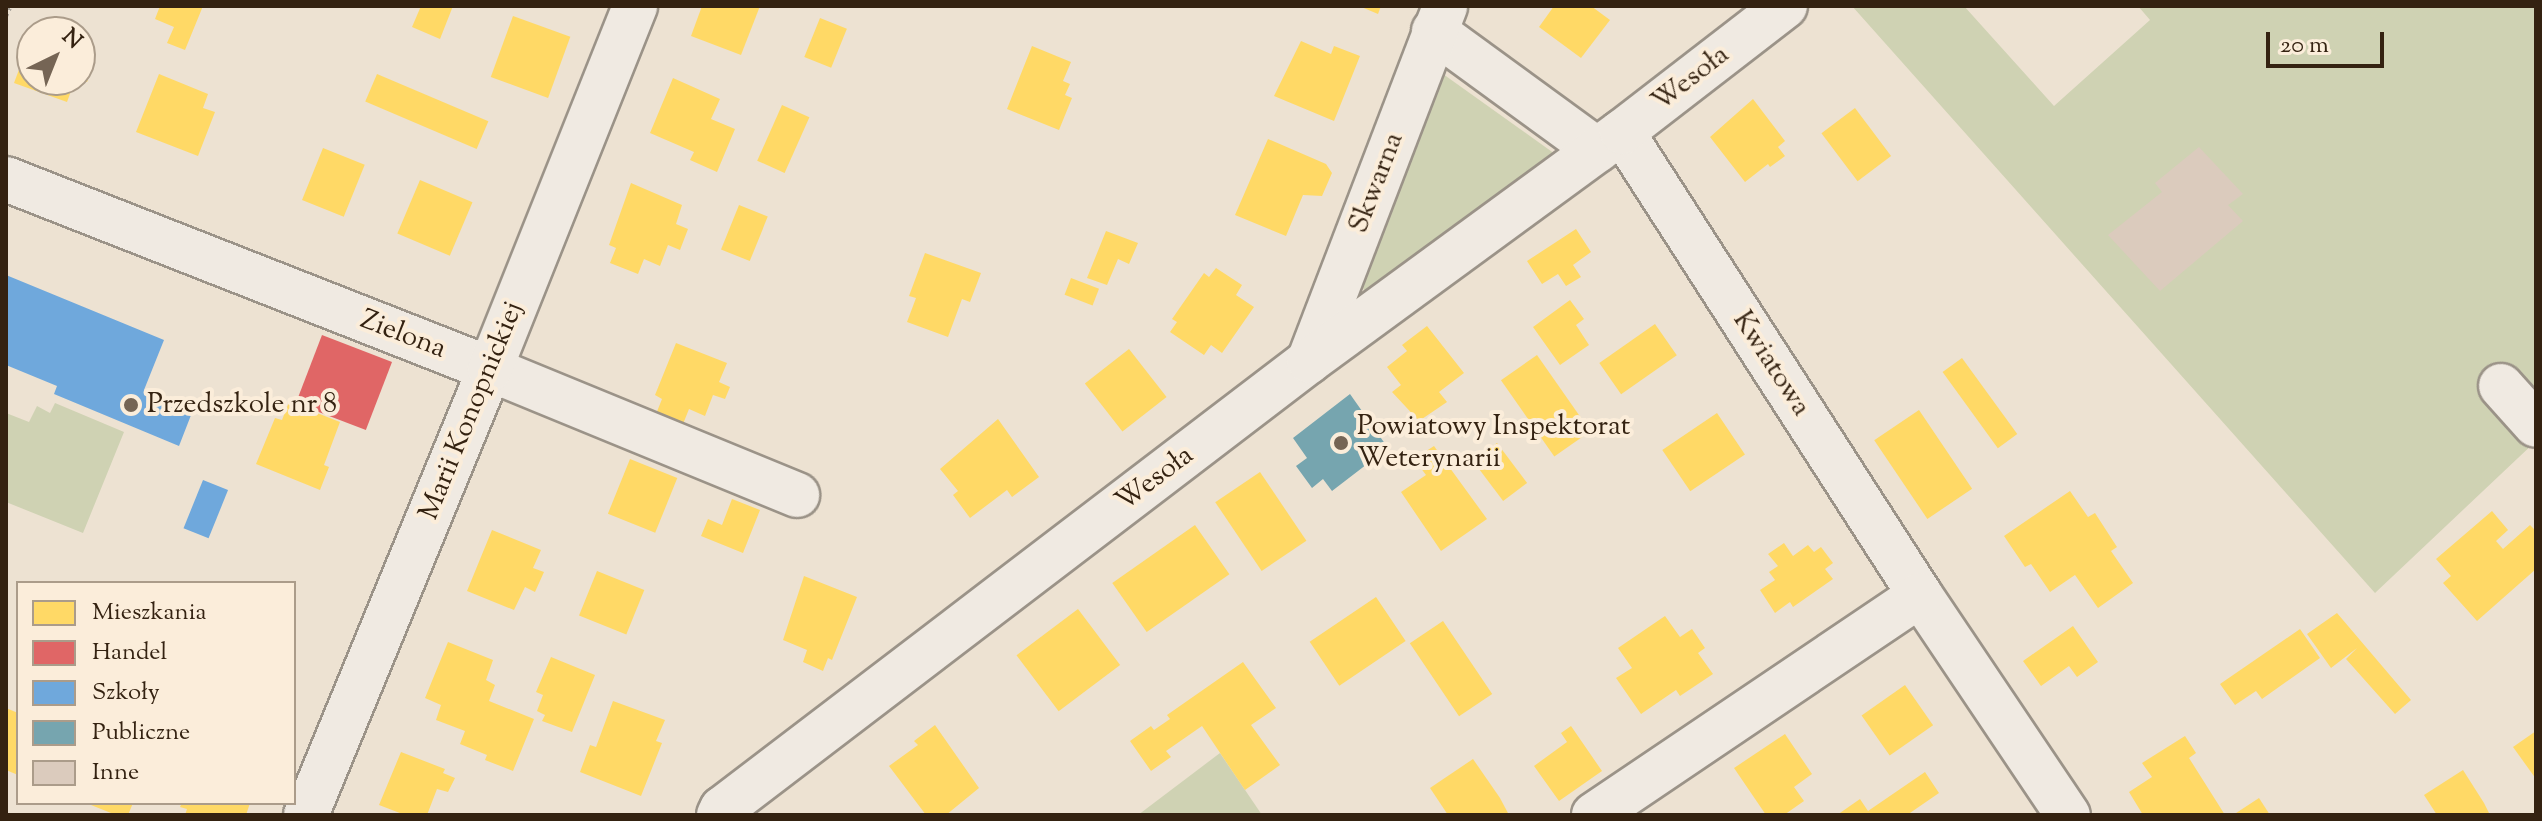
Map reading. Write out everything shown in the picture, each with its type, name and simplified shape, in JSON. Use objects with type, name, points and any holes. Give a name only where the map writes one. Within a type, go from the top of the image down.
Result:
[{"type":"street","name":"Marii Konopnickiej","points":[[306,815],[490,369],[635,6]]},
{"type":"street","name":"Wesoła","points":[[719,815],[722,809],[1309,361],[1610,141],[1785,6]]},
{"type":"street","points":[[1440,19],[1610,141]]},
{"type":"street","name":"Skwarna","points":[[1309,361],[1440,19]]},
{"type":"street","name":"Kwiatowa","points":[[1610,141],[2068,815]]},
{"type":"street","name":"Zielona","points":[[6,179],[490,369],[797,495]]},
{"type":"street","points":[[2501,386],[2536,425]]},
{"type":"street","points":[[1594,815],[1920,595]]},
{"type":"path","points":[[6,15],[10,6]]},
{"type":"green space","points":[[1852,6],[1964,6],[2054,106],[2150,20],[2138,6],[2536,6],[2536,441],[2375,593]]},
{"type":"green space","points":[[1443,74],[1555,154],[1372,292],[1364,290],[1361,284]]},
{"type":"green space","points":[[55,403],[124,432],[83,533],[6,502],[6,413],[29,422],[37,406],[50,413]]},
{"type":"green space","points":[[1220,753],[1262,815],[1138,815]]},
{"type":"building: Mieszkania","points":[[160,6],[203,6],[185,50],[167,43],[174,27],[155,19]]},
{"type":"building: Mieszkania","points":[[421,6],[453,6],[440,39],[412,27]]},
{"type":"building: Mieszkania","points":[[702,6],[760,6],[741,55],[691,36]]},
{"type":"building: Mieszkania","points":[[1359,6],[1381,6],[1378,14]]},
{"type":"building: Mieszkania","points":[[1554,6],[1591,6],[1610,20],[1581,58],[1539,27]]},
{"type":"building: Mieszkania","points":[[513,16],[570,37],[548,98],[491,77]]},
{"type":"building: Mieszkania","points":[[820,18],[847,29],[831,68],[804,57]]},
{"type":"building: Mieszkania","points":[[1301,41],[1331,54],[1334,46],[1360,56],[1334,121],[1274,96]]},
{"type":"building: Mieszkania","points":[[1032,46],[1071,62],[1063,81],[1070,84],[1065,95],[1072,98],[1059,130],[1007,109]]},
{"type":"building: Mieszkania","points":[[159,74],[208,94],[203,108],[215,112],[198,156],[136,132]]},
{"type":"building: Mieszkania","points":[[377,74],[488,121],[477,149],[365,102]]},
{"type":"building: Mieszkania","points":[[673,78],[720,99],[711,119],[735,129],[717,172],[690,160],[694,152],[650,133]]},
{"type":"building: Mieszkania","points":[[50,96],[69,96],[67,102]]},
{"type":"building: Mieszkania","points":[[1753,99],[1785,141],[1778,147],[1785,156],[1770,167],[1768,164],[1745,182],[1710,137]]},
{"type":"building: Mieszkania","points":[[782,105],[809,117],[785,173],[757,161]]},
{"type":"building: Mieszkania","points":[[1855,108],[1891,156],[1858,181],[1821,133]]},
{"type":"building: Mieszkania","points":[[1268,139],[1326,164],[1332,173],[1322,196],[1303,195],[1286,236],[1235,215]]},
{"type":"building: Mieszkania","points":[[323,148],[365,165],[344,217],[302,200]]},
{"type":"building: Mieszkania","points":[[420,180],[472,202],[450,256],[397,233]]},
{"type":"building: Mieszkania","points":[[631,183],[682,205],[676,224],[688,229],[680,250],[668,245],[660,266],[644,259],[638,274],[610,263],[616,248],[609,245]]},
{"type":"building: Mieszkania","points":[[739,205],[768,217],[750,261],[721,250]]},
{"type":"building: Mieszkania","points":[[1576,229],[1591,252],[1573,265],[1581,277],[1566,286],[1558,274],[1542,284],[1527,261]]},
{"type":"building: Mieszkania","points":[[1106,231],[1138,243],[1129,264],[1118,259],[1107,285],[1087,278]]},
{"type":"building: Mieszkania","points":[[925,253],[981,273],[970,302],[962,299],[948,337],[907,322],[916,298],[909,296]]},
{"type":"building: Mieszkania","points":[[1216,268],[1242,285],[1236,295],[1254,307],[1222,353],[1211,345],[1204,355],[1170,332],[1177,322],[1172,319],[1204,273],[1209,277]]},
{"type":"building: Mieszkania","points":[[1071,278],[1099,289],[1093,306],[1065,295]]},
{"type":"building: Mieszkania","points":[[1570,300],[1584,319],[1576,325],[1589,345],[1560,365],[1533,327]]},
{"type":"building: Mieszkania","points":[[1655,324],[1677,355],[1621,394],[1599,363]]},
{"type":"building: Mieszkania","points":[[1427,326],[1464,373],[1439,392],[1447,402],[1419,421],[1392,392],[1401,385],[1387,367],[1407,351],[1402,345]]},
{"type":"building: Mieszkania","points":[[676,343],[727,363],[719,382],[730,387],[725,399],[713,395],[705,416],[689,409],[683,424],[656,414],[662,399],[655,395]]},
{"type":"building: Mieszkania","points":[[1129,349],[1167,397],[1122,432],[1085,383]]},
{"type":"building: Mieszkania","points":[[1537,355],[1590,431],[1554,456],[1501,380]]},
{"type":"building: Mieszkania","points":[[1962,358],[2017,434],[1998,448],[1943,372]]},
{"type":"building: Mieszkania","points":[[289,402],[340,422],[324,465],[329,467],[320,490],[256,464],[275,418],[282,420]]},
{"type":"building: Mieszkania","points":[[1919,410],[1972,489],[1927,519],[1874,440]]},
{"type":"building: Mieszkania","points":[[1717,413],[1745,454],[1690,491],[1662,450]]},
{"type":"building: Mieszkania","points":[[998,419],[1039,477],[1012,497],[1007,490],[970,518],[953,495],[958,491],[940,469]]},
{"type":"building: Mieszkania","points":[[1497,443],[1527,483],[1503,501],[1473,461]]},
{"type":"building: Mieszkania","points":[[1434,446],[1487,519],[1441,551],[1401,492],[1426,475],[1414,459]]},
{"type":"building: Mieszkania","points":[[630,459],[677,478],[655,533],[608,514]]},
{"type":"building: Mieszkania","points":[[1260,472],[1306,541],[1262,571],[1215,502]]},
{"type":"building: Mieszkania","points":[[2070,491],[2088,517],[2095,513],[2117,547],[2111,551],[2133,583],[2098,608],[2075,575],[2050,592],[2031,564],[2025,567],[2004,536]]},
{"type":"building: Mieszkania","points":[[732,499],[760,510],[743,553],[701,536],[708,519],[722,525]]},
{"type":"building: Mieszkania","points":[[2492,511],[2508,530],[2496,541],[2503,549],[2530,525],[2536,531],[2536,569],[2477,621],[2443,583],[2451,576],[2436,559]]},
{"type":"building: Mieszkania","points":[[1195,525],[1229,574],[1147,632],[1112,583]]},
{"type":"building: Mieszkania","points":[[492,530],[541,550],[533,568],[544,572],[535,592],[525,587],[514,610],[467,591]]},
{"type":"building: Mieszkania","points":[[1784,543],[1793,556],[1808,545],[1814,552],[1821,547],[1833,563],[1825,569],[1833,579],[1793,607],[1790,602],[1775,613],[1760,590],[1775,580],[1769,572],[1778,566],[1768,554]]},
{"type":"building: Mieszkania","points":[[597,571],[644,590],[626,635],[579,616]]},
{"type":"building: Mieszkania","points":[[804,576],[857,597],[832,660],[828,658],[823,671],[803,662],[807,650],[783,640]]},
{"type":"building: Mieszkania","points":[[1376,597],[1406,641],[1339,686],[1310,642]]},
{"type":"building: Mieszkania","points":[[1078,609],[1120,665],[1059,711],[1017,655]]},
{"type":"building: Mieszkania","points":[[2337,613],[2411,700],[2395,714],[2346,659],[2357,648],[2331,668],[2307,634]]},
{"type":"building: Mieszkania","points":[[1665,616],[1680,637],[1692,629],[1705,648],[1698,653],[1713,674],[1680,696],[1676,690],[1641,714],[1616,678],[1632,668],[1618,648]]},
{"type":"building: Mieszkania","points":[[1443,621],[1492,694],[1459,716],[1410,643]]},
{"type":"building: Mieszkania","points":[[2073,626],[2098,662],[2077,677],[2069,666],[2041,686],[2023,661]]},
{"type":"building: Mieszkania","points":[[2300,629],[2320,658],[2262,699],[2256,691],[2235,705],[2220,684]]},
{"type":"building: Mieszkania","points":[[448,642],[493,660],[486,680],[495,685],[489,701],[534,719],[513,771],[485,760],[487,755],[460,744],[465,731],[436,720],[441,705],[425,698]]},
{"type":"building: Mieszkania","points":[[551,657],[595,675],[572,732],[542,721],[545,715],[537,711],[543,695],[536,692]]},
{"type":"building: Mieszkania","points":[[1243,662],[1276,708],[1251,725],[1280,765],[1245,790],[1202,726],[1166,751],[1171,757],[1151,771],[1130,741],[1151,726],[1154,730],[1170,719],[1167,715]]},
{"type":"building: Mieszkania","points":[[1905,685],[1933,725],[1890,756],[1862,715]]},
{"type":"building: Mieszkania","points":[[613,701],[665,720],[656,741],[662,743],[641,796],[580,772],[590,745],[596,747]]},
{"type":"building: Mieszkania","points":[[6,708],[16,712],[16,774],[6,770]]},
{"type":"building: Mieszkania","points":[[935,725],[979,788],[946,815],[926,815],[889,766],[918,745],[914,741]]},
{"type":"building: Mieszkania","points":[[1571,726],[1602,771],[1559,801],[1534,766],[1567,742],[1561,733]]},
{"type":"building: Mieszkania","points":[[2536,731],[2536,779],[2513,747]]},
{"type":"building: Mieszkania","points":[[1785,734],[1812,774],[1794,787],[1804,801],[1784,815],[1766,815],[1734,768]]},
{"type":"building: Mieszkania","points":[[2185,736],[2196,753],[2189,758],[2225,815],[2143,815],[2129,792],[2152,777],[2142,763]]},
{"type":"building: Mieszkania","points":[[401,752],[445,769],[443,773],[455,778],[448,792],[437,789],[427,815],[405,815],[379,805]]},
{"type":"building: Mieszkania","points":[[1473,759],[1509,815],[1448,815],[1430,788]]},
{"type":"building: Mieszkania","points":[[2463,770],[2490,815],[2437,815],[2424,795]]},
{"type":"building: Mieszkania","points":[[1925,772],[1939,793],[1907,815],[1837,815],[1860,799],[1868,811]]},
{"type":"building: Mieszkania","points":[[2259,798],[2270,815],[2233,815]]},
{"type":"building: Mieszkania","points":[[91,805],[132,805],[128,815],[116,815]]},
{"type":"building: Mieszkania","points":[[249,805],[246,815],[185,815],[187,809],[180,807]]},
{"type":"building: Handel","points":[[322,335],[392,362],[366,430],[296,403]]},
{"type":"building: Szkoły","points":[[6,275],[164,340],[144,390],[193,410],[179,446],[54,394],[57,386],[6,365]]},
{"type":"building: Szkoły","points":[[203,480],[228,490],[209,538],[184,528]]},
{"type":"building: Publiczne","name":"Powiatowy Inspektorat Weterynarii","points":[[1350,394],[1388,448],[1332,491],[1323,479],[1312,488],[1296,466],[1307,458],[1293,438]]},
{"type":"building: Inne","points":[[2199,147],[2243,194],[2228,205],[2243,221],[2160,291],[2108,235],[2162,192],[2155,183]]},
{"type":"place","name":"Przedszkole nr 8","points":[[131,405]]},
{"type":"place","name":"Powiatowy Inspektorat Weterynarii","points":[[1341,443]]}]
